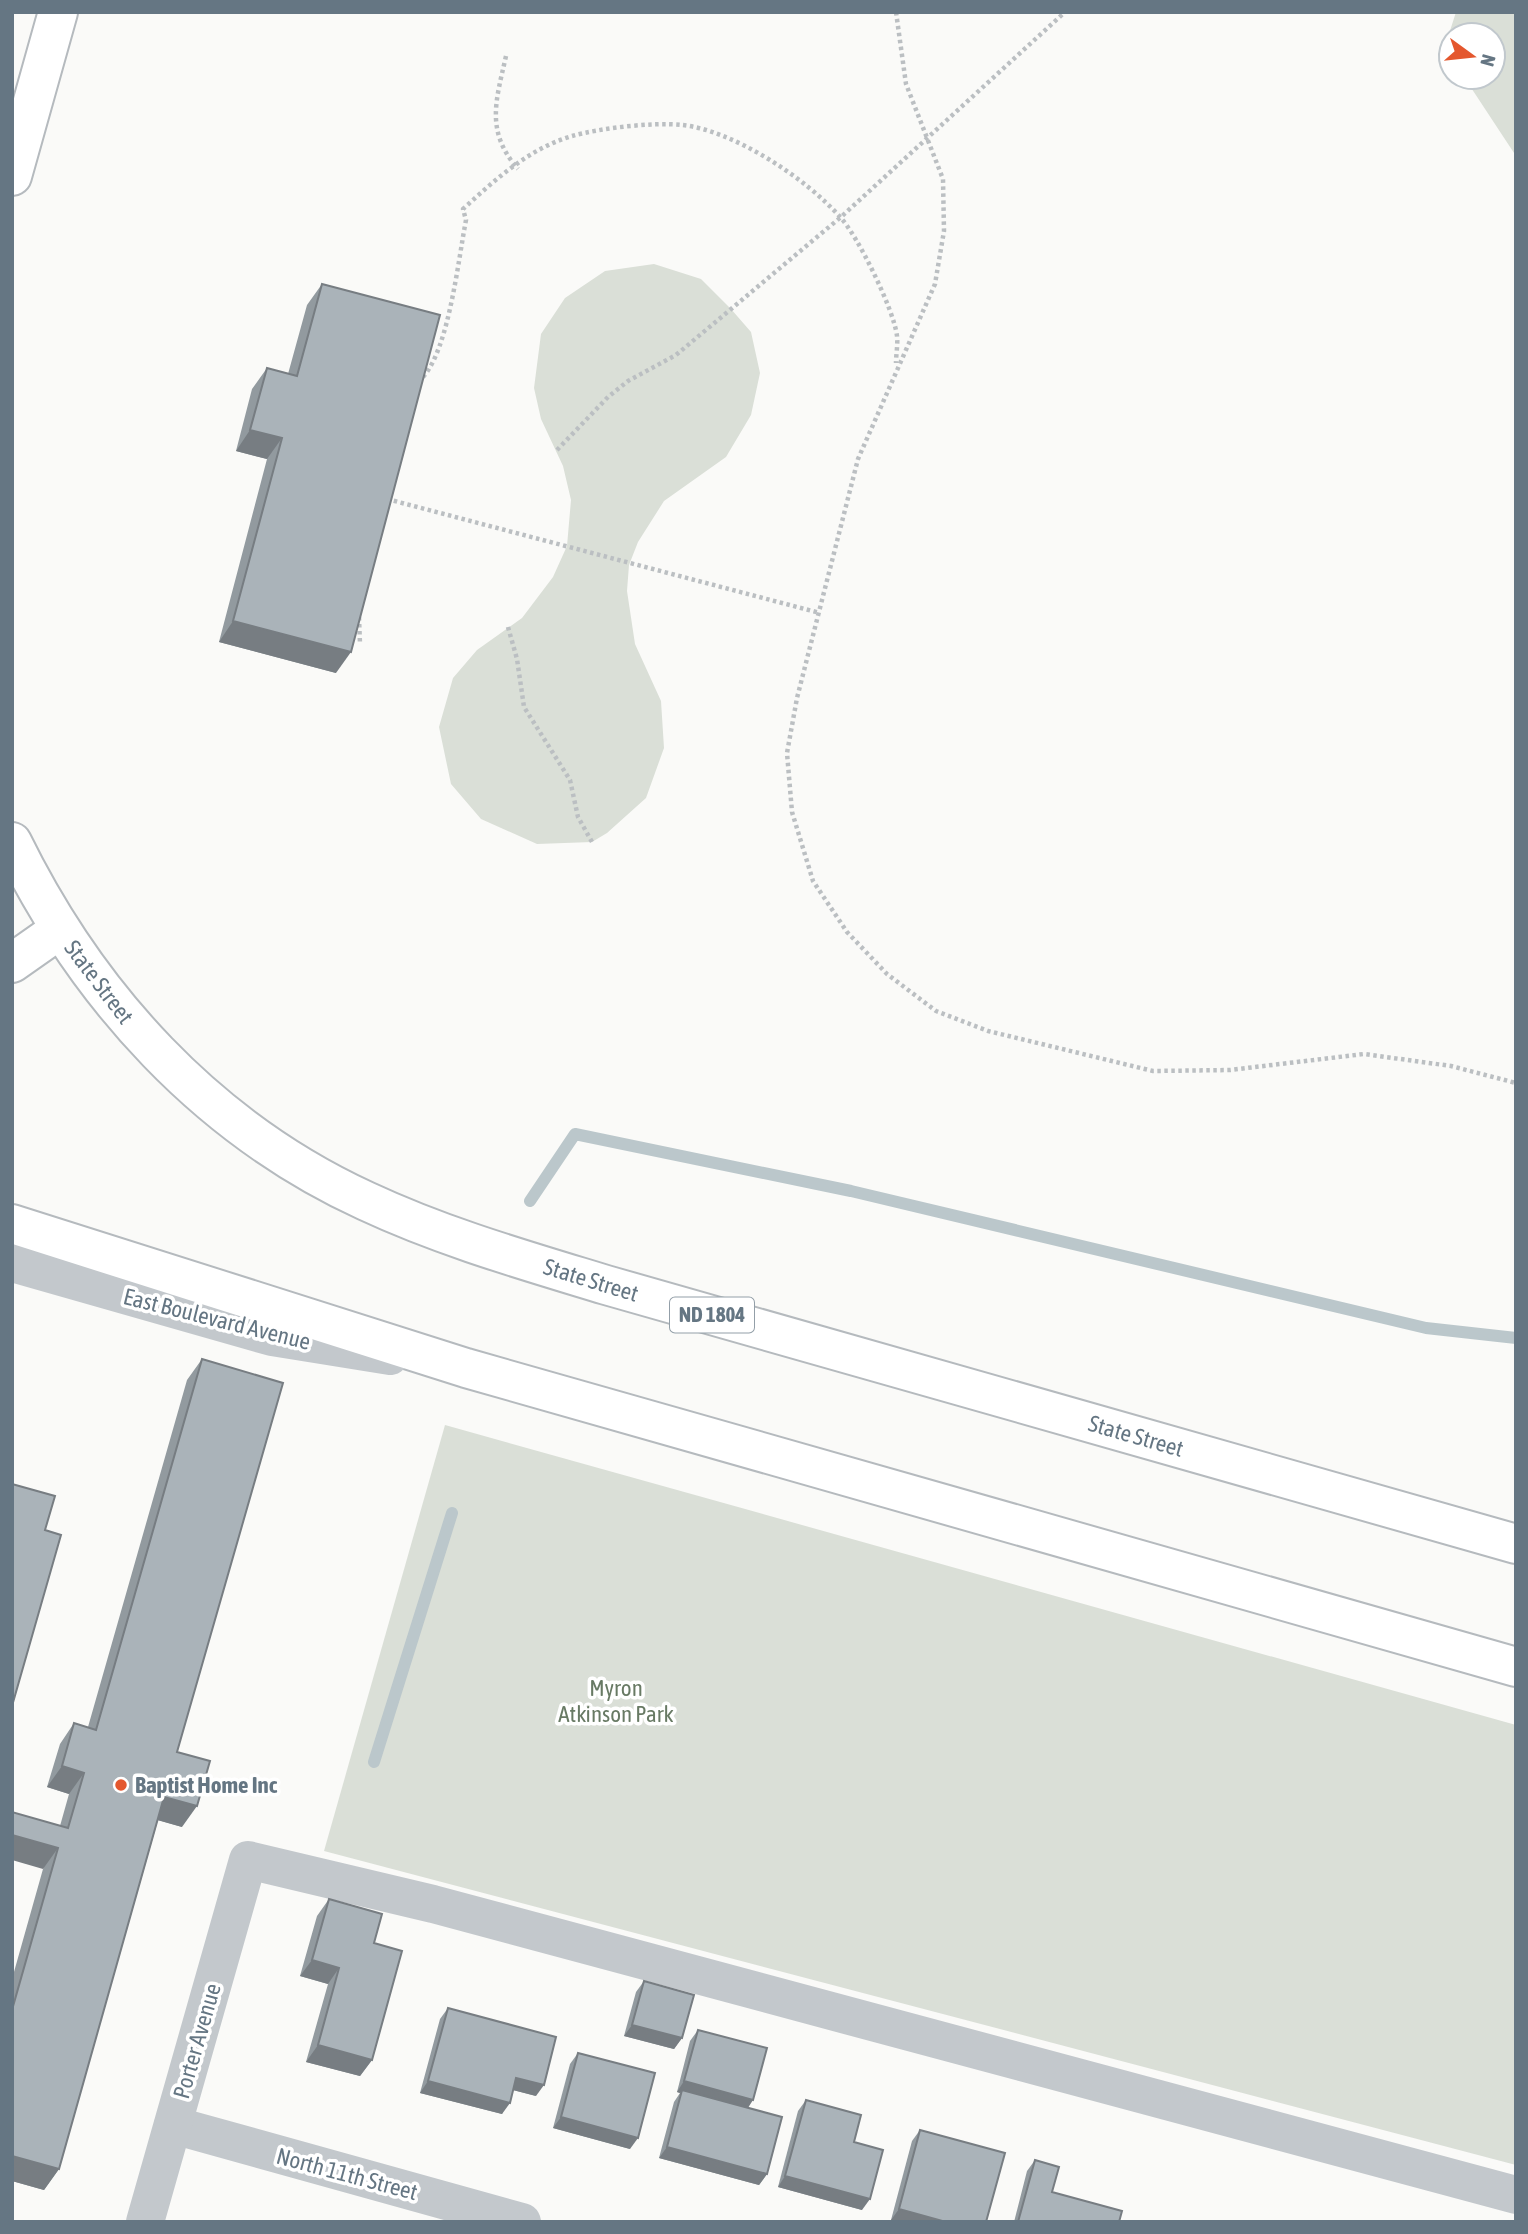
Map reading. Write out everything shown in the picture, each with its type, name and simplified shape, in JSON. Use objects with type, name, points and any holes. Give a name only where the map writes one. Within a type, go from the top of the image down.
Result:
[{"type":"main road","points":[[12,176],[58,12]]},
{"type":"main road","points":[[12,143],[34,99]]},
{"type":"main road","name":"ND 1804","points":[[12,842],[22,888]]},
{"type":"main road","name":"State Street","points":[[22,888],[60,930],[100,989],[141,1037],[224,1113],[318,1177],[408,1220],[478,1246],[606,1285],[1516,1544]]},
{"type":"main road","points":[[12,963],[60,930]]},
{"type":"main road","points":[[12,1224],[466,1368],[1516,1667]]},
{"type":"street","name":"East Boulevard Avenue","points":[[12,1263],[272,1338],[466,1368]]},
{"type":"street","name":"Porter Avenue","points":[[145,2222],[248,1860],[447,1907],[1516,2195]]},
{"type":"street","name":"North 11th Street","points":[[173,2125],[522,2222]]},
{"type":"path","points":[[896,12],[906,84],[943,179],[944,231],[934,284],[896,367],[859,459],[797,698],[787,753],[792,812],[813,881],[847,932],[887,974],[936,1011],[988,1031],[1153,1071],[1230,1070],[1364,1054],[1451,1066],[1516,1083]]},
{"type":"path","points":[[556,450],[608,397],[628,381],[676,355],[841,217],[1065,12]]},
{"type":"path","points":[[506,56],[494,113],[500,142],[518,169]]},
{"type":"path","points":[[416,384],[434,364],[453,290],[466,220],[463,209],[514,164],[571,136],[636,127],[683,125],[727,137],[767,158],[841,217],[886,301],[897,335],[896,367]]},
{"type":"path","points":[[382,511],[389,485]]},
{"type":"path","points":[[384,498],[820,612]]},
{"type":"path","points":[[359,611],[359,644]]},
{"type":"path","points":[[508,627],[517,659],[524,707],[570,780],[578,817],[592,842]]},
{"type":"green space","points":[[1456,12],[1516,12],[1516,156],[1473,91],[1507,91],[1507,21],[1453,21]]},
{"type":"green space","points":[[654,264],[701,279],[731,309],[751,332],[760,373],[751,415],[726,457],[664,501],[638,542],[629,565],[627,591],[635,644],[661,701],[664,748],[646,798],[607,833],[592,842],[537,844],[481,819],[451,784],[439,727],[453,678],[477,650],[522,618],[553,577],[567,546],[571,500],[563,466],[541,419],[534,388],[541,334],[565,298],[605,271]]},
{"type":"green space","name":"Myron Atkinson Park","points":[[445,1425],[1516,1725],[1516,2165],[324,1851]]},
{"type":"building","points":[[322,284],[440,315],[351,652],[233,621],[282,438],[250,430],[267,368],[297,376]]},
{"type":"building","name":"Baptist Home Inc","points":[[202,1359],[283,1383],[177,1752],[210,1761],[197,1806],[164,1797],[59,2169],[12,2156],[12,2010],[58,1848],[12,1835],[12,1812],[68,1828],[84,1773],[62,1766],[74,1723],[96,1730]]},
{"type":"building","points":[[12,1484],[55,1496],[45,1530],[61,1535],[12,1706]]},
{"type":"building","points":[[329,1899],[382,1914],[374,1943],[402,1951],[372,2060],[318,2045],[339,1968],[312,1960]]},
{"type":"building","points":[[644,1981],[694,1995],[682,2038],[632,2025]]},
{"type":"building","points":[[448,2008],[556,2037],[544,2085],[516,2078],[510,2103],[428,2081]]},
{"type":"building","points":[[698,2030],[767,2048],[753,2100],[684,2081]]},
{"type":"building","points":[[578,2053],[655,2073],[638,2138],[561,2117]]},
{"type":"building","points":[[682,2090],[782,2117],[767,2174],[667,2147]]},
{"type":"building","points":[[806,2100],[861,2115],[854,2142],[883,2150],[870,2199],[785,2176]]},
{"type":"building","points":[[920,2130],[1005,2153],[986,2222],[946,2222],[899,2209]]},
{"type":"building","points":[[1035,2160],[1059,2167],[1052,2192],[1122,2211],[1119,2222],[1018,2222]]},
{"type":"waterway","points":[[530,1201],[575,1134],[851,1191],[1426,1328],[1516,1338]]},
{"type":"waterway","points":[[374,1762],[452,1513]]},
{"type":"place","name":"Baptist Home Inc","points":[[121,1785]]}]
